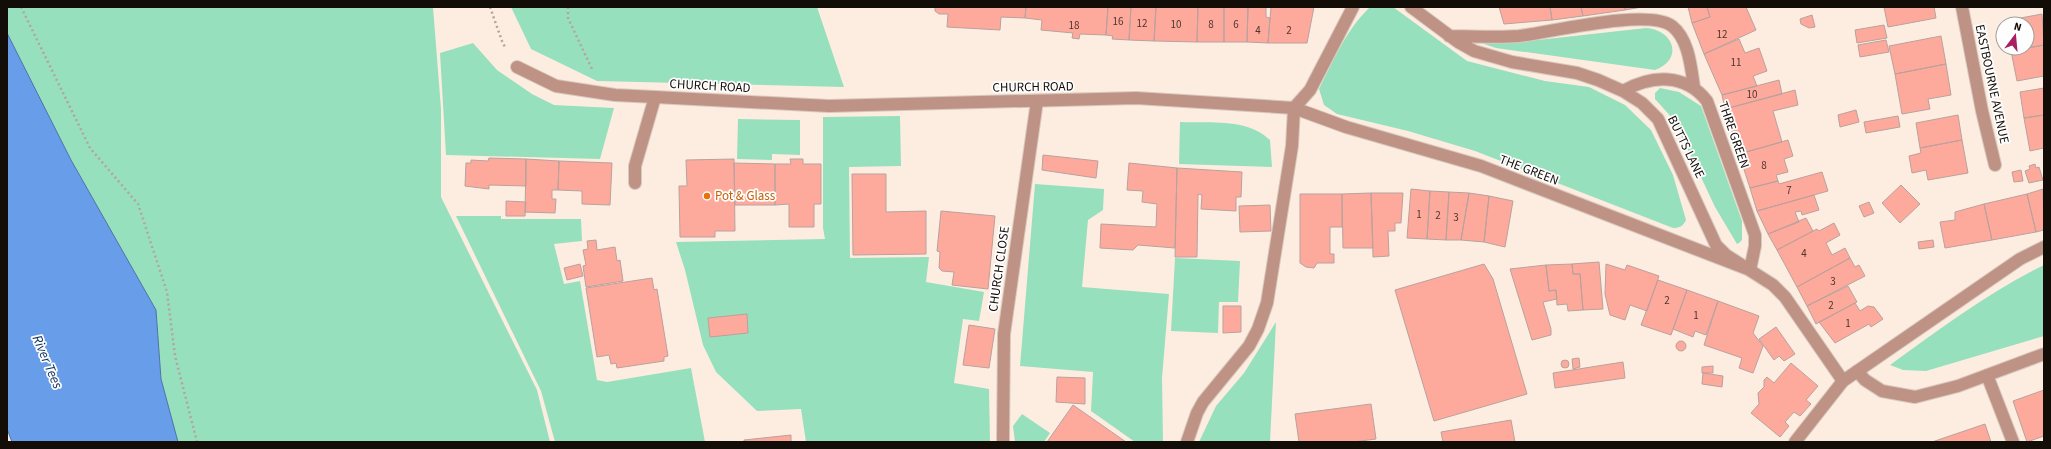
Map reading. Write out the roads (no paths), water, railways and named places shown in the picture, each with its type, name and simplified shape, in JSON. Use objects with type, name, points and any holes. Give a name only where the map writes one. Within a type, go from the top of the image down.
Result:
[{"type":"street","points":[[1187,442],[1202,402],[1249,346],[1258,329],[1267,303],[1276,257],[1292,146],[1294,108],[1310,90],[1353,7]]},
{"type":"street","name":"BUTTS LANE","points":[[1411,7],[1449,36],[1474,50],[1491,57],[1577,73],[1623,91],[1642,103],[1658,119],[1716,245],[1726,255],[1773,285],[1785,297],[1843,380]]},
{"type":"street","name":"EASTBOURNE AVENUE","points":[[1962,7],[1982,111],[1995,166]]},
{"type":"street","points":[[1449,36],[1518,36],[1620,20],[1658,20],[1670,25],[1678,32],[1685,44],[1694,87]]},
{"type":"street","name":"CHURCH ROAD","points":[[517,67],[556,86],[602,93],[655,97],[829,106],[1136,98],[1294,108]]},
{"type":"street","name":"THRE GREEN","points":[[1623,91],[1634,85],[1662,80],[1677,80],[1694,87],[1707,101],[1754,235],[1755,246],[1750,270]]},
{"type":"street","points":[[635,183],[635,166],[655,97]]},
{"type":"street","name":"CHURCH CLOSE","points":[[1003,442],[1004,334],[1037,101]]},
{"type":"street","name":"THE GREEN","points":[[1294,108],[1346,127],[1481,166],[1750,270]]},
{"type":"street","points":[[1795,442],[1843,380],[2020,258],[2044,247]]},
{"type":"street","points":[[1856,371],[1864,380],[1882,391],[1915,397],[1958,386],[2044,354]]},
{"type":"street","points":[[1987,375],[2012,442]]},
{"type":"water","name":"River Tees","points":[[7,33],[71,160],[156,310],[161,379],[178,442],[12,442],[7,429]]},
{"type":"place","name":"Pot & Glass","points":[[707,196]]}]
